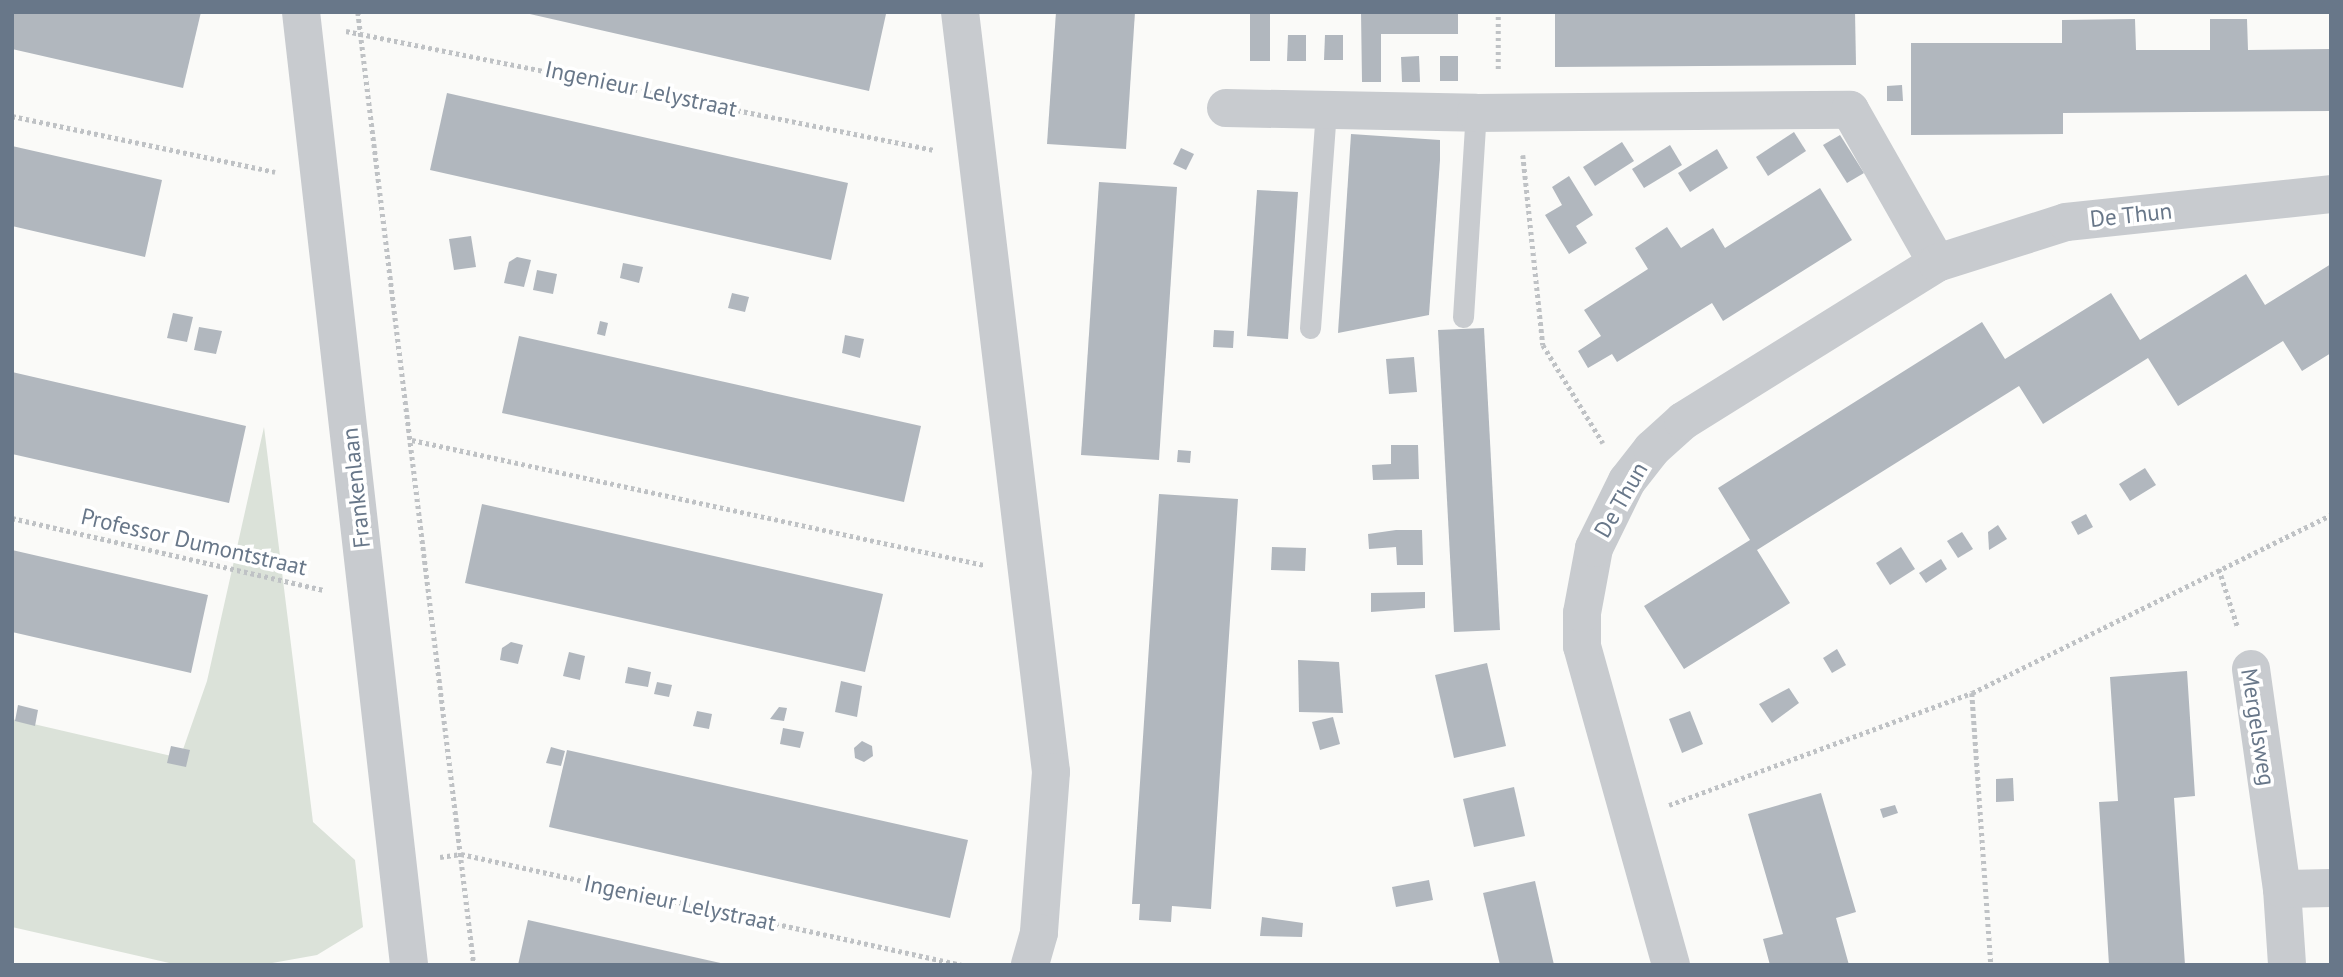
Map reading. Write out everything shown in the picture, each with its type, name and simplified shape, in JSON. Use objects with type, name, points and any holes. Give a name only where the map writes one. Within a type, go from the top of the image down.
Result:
[{"type":"street","points":[[960,12],[1051,772],[1039,933],[1030,965]]},
{"type":"street","name":"Frankenlaan","points":[[302,22],[410,965]]},
{"type":"street","points":[[1226,108],[1497,112],[1850,110],[1937,263]]},
{"type":"street","name":"De Thun","points":[[1671,965],[1582,646],[1582,613],[1594,548],[1627,481],[1683,421],[1937,263],[2066,222],[2331,194]]},
{"type":"street","name":"Mergelsweg","points":[[2251,669],[2283,889],[2287,965]]},
{"type":"street","points":[[2283,889],[2331,888]]},
{"type":"lane","points":[[1310,328],[1326,110]]},
{"type":"lane","points":[[1463,317],[1497,112]]},
{"type":"path","points":[[358,12],[474,965]]},
{"type":"path","points":[[1498,12],[1497,112],[1543,345],[1627,481]]},
{"type":"path","name":"Ingenieur Lelystraat","points":[[302,22],[360,30],[978,159]]},
{"type":"path","points":[[12,116],[321,182]]},
{"type":"path","points":[[412,440],[1029,574]]},
{"type":"path","points":[[1629,820],[1972,693],[2331,515]]},
{"type":"path","name":"Professor Dumontstraat","points":[[12,517],[368,599]]},
{"type":"path","name":"Mergelsweg","points":[[2219,569],[2251,669]]},
{"type":"path","points":[[1972,693],[1992,965]]},
{"type":"path","name":"Ingenieur Lelystraat","points":[[397,862],[461,854],[962,965]]},
{"type":"shaded area","points":[[264,427],[313,822],[355,860],[363,927],[317,955],[261,965],[178,965],[12,927],[12,719],[180,758],[207,681]]},
{"type":"building","points":[[12,12],[201,12],[183,88],[12,49]]},
{"type":"building","points":[[521,12],[880,12],[886,14],[869,91]]},
{"type":"building","points":[[1056,12],[1135,12],[1126,149],[1047,144]]},
{"type":"building","points":[[1250,12],[1270,12],[1270,61],[1250,61]]},
{"type":"building","points":[[1361,12],[1458,12],[1458,34],[1381,34],[1381,82],[1362,82]]},
{"type":"building","points":[[1555,12],[1855,12],[1856,65],[1555,67]]},
{"type":"building","points":[[2135,19],[2136,50],[2210,50],[2210,19],[2247,19],[2248,50],[2331,49],[2331,111],[2063,113],[2063,134],[1911,135],[1911,43],[2062,43],[2062,20]]},
{"type":"building","points":[[1288,35],[1306,35],[1306,61],[1287,61]]},
{"type":"building","points":[[1325,35],[1343,35],[1343,60],[1324,60]]},
{"type":"building","points":[[1419,56],[1420,82],[1402,82],[1401,57]]},
{"type":"building","points":[[1440,56],[1458,56],[1458,81],[1440,81]]},
{"type":"building","points":[[1902,85],[1903,101],[1887,101],[1887,86]]},
{"type":"building","points":[[447,93],[848,183],[831,260],[430,170]]},
{"type":"building","points":[[1794,132],[1806,151],[1768,176],[1756,157]]},
{"type":"building","points":[[1351,134],[1440,140],[1440,160],[1429,315],[1338,333]]},
{"type":"building","points":[[1840,135],[1864,173],[1847,183],[1823,145]]},
{"type":"building","points":[[1622,142],[1634,161],[1595,186],[1583,167]]},
{"type":"building","points":[[1670,145],[1682,165],[1644,188],[1632,169]]},
{"type":"building","points":[[12,146],[162,180],[145,257],[12,226]]},
{"type":"building","points":[[1181,148],[1194,154],[1186,170],[1173,164]]},
{"type":"building","points":[[1717,149],[1728,168],[1690,192],[1678,173]]},
{"type":"building","points":[[1569,176],[1593,215],[1576,226],[1587,243],[1569,254],[1545,215],[1562,205],[1552,187]]},
{"type":"building","points":[[1099,182],[1177,187],[1159,460],[1081,455]]},
{"type":"building","points":[[1820,188],[1852,240],[1723,321],[1712,303],[1617,362],[1612,354],[1588,368],[1578,351],[1601,336],[1584,310],[1648,269],[1635,248],[1667,227],[1681,248],[1713,228],[1725,248]]},
{"type":"building","points":[[1257,190],[1298,192],[1288,339],[1247,336]]},
{"type":"building","points":[[471,236],[476,267],[454,270],[449,239]]},
{"type":"building","points":[[517,257],[531,260],[524,287],[504,283],[509,262]]},
{"type":"building","points":[[623,263],[643,267],[639,283],[620,278]]},
{"type":"building","points":[[2331,264],[2331,353],[2302,371],[2283,341],[2178,406],[2148,358],[2043,424],[2019,386],[1757,550],[1790,603],[1684,669],[1644,606],[1750,540],[1718,488],[1982,322],[2005,359],[2111,293],[2140,340],[2246,274],[2265,305]]},
{"type":"building","points":[[537,270],[557,274],[553,294],[533,290]]},
{"type":"building","points":[[732,293],[749,297],[745,312],[728,308]]},
{"type":"building","points":[[173,313],[193,317],[187,342],[167,338]]},
{"type":"building","points":[[600,321],[608,323],[605,336],[597,334]]},
{"type":"building","points":[[199,327],[222,331],[216,354],[194,350]]},
{"type":"building","points":[[1484,328],[1500,630],[1454,632],[1438,330]]},
{"type":"building","points":[[1214,330],[1234,331],[1233,348],[1213,347]]},
{"type":"building","points":[[845,335],[864,339],[860,358],[842,353]]},
{"type":"building","points":[[519,336],[921,426],[904,502],[502,413]]},
{"type":"building","points":[[1414,357],[1417,392],[1389,394],[1386,359]]},
{"type":"building","points":[[12,372],[246,426],[229,503],[12,454]]},
{"type":"building","points":[[1391,445],[1418,445],[1419,479],[1373,480],[1372,465],[1391,464]]},
{"type":"building","points":[[1178,450],[1191,451],[1190,463],[1177,462]]},
{"type":"building","points":[[2145,468],[2156,485],[2130,501],[2119,484]]},
{"type":"building","points":[[1159,494],[1238,499],[1211,909],[1172,906],[1171,922],[1139,920],[1140,904],[1132,904]]},
{"type":"building","points":[[482,504],[883,594],[865,672],[465,583]]},
{"type":"building","points":[[2086,514],[2093,527],[2078,535],[2071,522]]},
{"type":"building","points":[[1998,525],[2007,539],[1989,550],[1988,532]]},
{"type":"building","points":[[1422,530],[1423,565],[1397,565],[1396,547],[1369,549],[1368,534]]},
{"type":"building","points":[[1962,532],[1973,549],[1958,558],[1947,541]]},
{"type":"building","points":[[1272,547],[1306,548],[1305,571],[1271,570]]},
{"type":"building","points":[[1901,547],[1915,569],[1890,585],[1876,563]]},
{"type":"building","points":[[12,550],[208,595],[191,673],[12,632]]},
{"type":"building","points":[[1941,559],[1947,569],[1926,583],[1919,573]]},
{"type":"building","points":[[1425,592],[1425,608],[1371,612],[1371,593]]},
{"type":"building","points":[[511,642],[523,645],[518,664],[500,660],[502,648]]},
{"type":"building","points":[[1837,649],[1846,665],[1832,673],[1823,658]]},
{"type":"building","points":[[569,652],[585,656],[580,680],[563,676]]},
{"type":"building","points":[[1298,660],[1339,662],[1343,713],[1299,712]]},
{"type":"building","points":[[1487,663],[1506,746],[1454,758],[1435,675]]},
{"type":"building","points":[[628,667],[651,672],[648,687],[625,683]]},
{"type":"building","points":[[2187,671],[2195,796],[2174,798],[2185,965],[2109,965],[2099,802],[2118,801],[2110,677]]},
{"type":"building","points":[[841,681],[862,686],[857,717],[835,712]]},
{"type":"building","points":[[657,682],[672,685],[669,697],[654,694]]},
{"type":"building","points":[[1789,688],[1799,703],[1772,723],[1759,704]]},
{"type":"building","points":[[18,705],[38,710],[35,726],[15,721]]},
{"type":"building","points":[[779,707],[787,708],[784,721],[770,719]]},
{"type":"building","points":[[697,711],[712,714],[709,729],[693,726]]},
{"type":"building","points":[[1690,711],[1703,744],[1682,753],[1669,719]]},
{"type":"building","points":[[1333,717],[1340,744],[1320,750],[1312,722]]},
{"type":"building","points":[[783,728],[804,732],[800,748],[780,744]]},
{"type":"building","points":[[862,741],[872,746],[873,756],[864,762],[855,758],[854,748]]},
{"type":"building","points":[[171,746],[190,750],[186,767],[167,763]]},
{"type":"building","points":[[551,747],[565,751],[561,766],[546,763]]},
{"type":"building","points":[[567,750],[968,840],[950,918],[549,827]]},
{"type":"building","points":[[2013,778],[2014,801],[1996,802],[1996,779]]},
{"type":"building","points":[[1514,787],[1525,836],[1474,847],[1463,799]]},
{"type":"building","points":[[1821,793],[1856,912],[1836,918],[1849,965],[1770,965],[1763,939],[1783,934],[1748,814]]},
{"type":"building","points":[[1895,805],[1898,813],[1883,818],[1880,809]]},
{"type":"building","points":[[1429,880],[1433,900],[1396,907],[1392,887]]},
{"type":"building","points":[[1535,881],[1554,965],[1500,965],[1483,893]]},
{"type":"building","points":[[1262,917],[1303,923],[1302,937],[1260,936]]},
{"type":"building","points":[[528,920],[725,964],[725,965],[518,965]]}]
